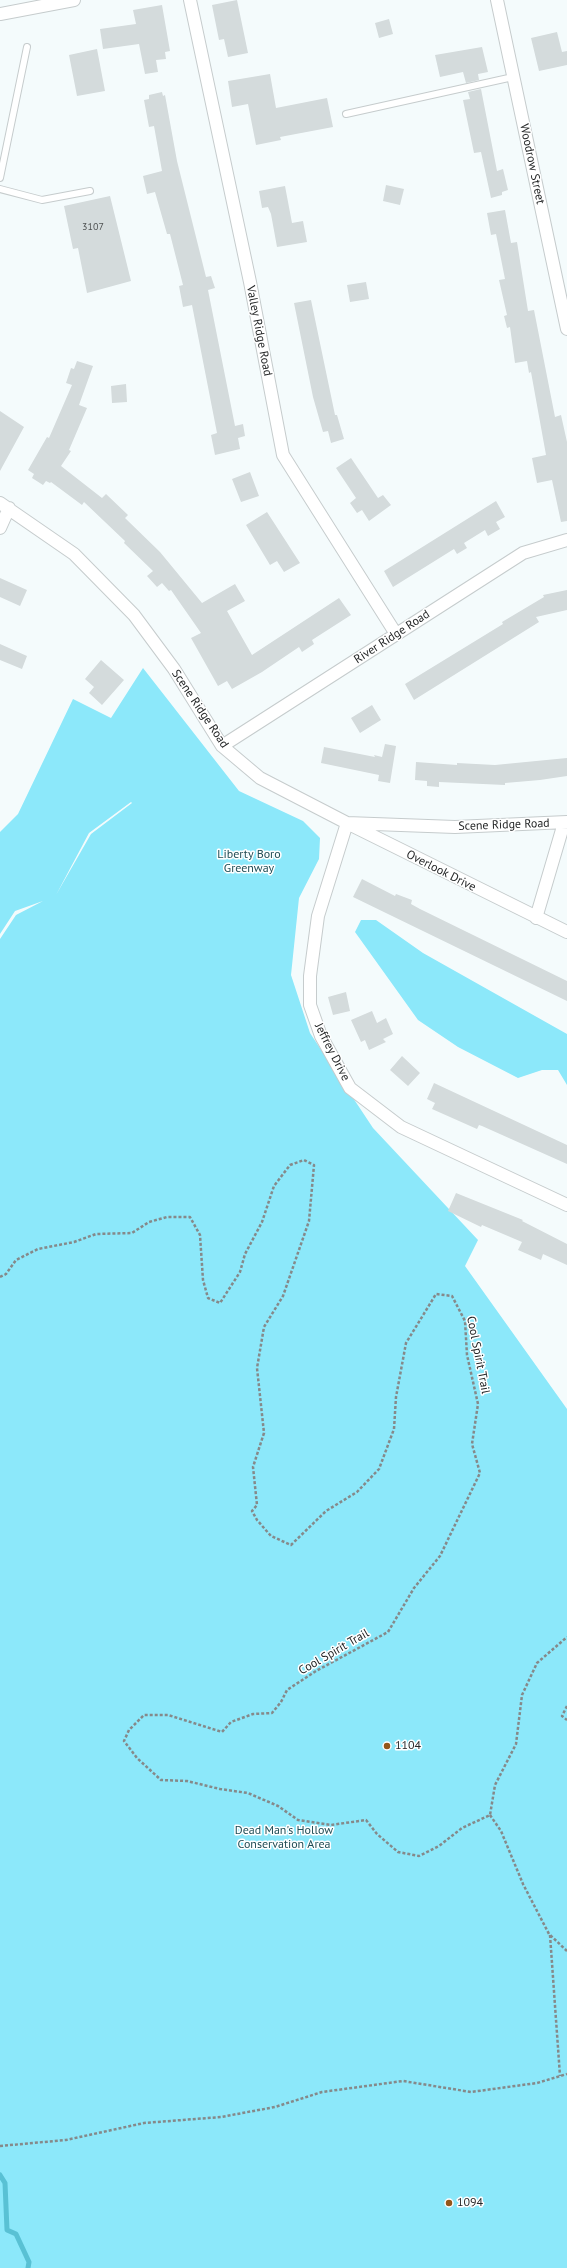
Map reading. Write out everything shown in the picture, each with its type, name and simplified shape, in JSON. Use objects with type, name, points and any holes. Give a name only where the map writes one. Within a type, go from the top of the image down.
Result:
[{"type":"street","points":[[0,14],[74,0]]},
{"type":"street","name":"Valley Ridge Road","points":[[190,0],[250,282],[283,455],[396,634]]},
{"type":"street","name":"Woodrow Street","points":[[497,0],[567,329]]},
{"type":"street","points":[[0,528],[4,505]]},
{"type":"street","name":"Scene Ridge Road","points":[[4,505],[74,554],[134,615],[174,669],[222,746],[260,778],[347,823],[455,827],[566,822]]},
{"type":"street","name":"River Ridge Road","points":[[222,746],[523,553],[567,540]]},
{"type":"street","points":[[536,918],[566,822]]},
{"type":"street","name":"Overlook Drive","points":[[347,823],[536,918],[567,932]]},
{"type":"street","name":"Jeffrey Drive","points":[[347,823],[318,916],[310,976],[310,1005],[321,1036],[350,1088],[401,1127],[567,1205]]},
{"type":"lane","points":[[0,178],[27,47]]},
{"type":"lane","points":[[346,114],[513,77]]},
{"type":"lane","points":[[0,189],[42,200],[90,191]]},
{"type":"path","name":"Cool Spirit Trail","points":[[0,1277],[16,1260],[38,1249],[74,1242],[96,1234],[132,1233],[149,1222],[167,1218],[190,1217],[200,1235],[203,1280],[208,1298],[220,1303],[240,1272],[245,1254],[262,1222],[274,1186],[290,1165],[304,1160],[314,1165],[309,1221],[283,1296],[264,1327],[257,1368],[264,1433],[253,1467],[256,1505],[252,1512],[271,1536],[291,1545],[326,1511],[357,1492],[379,1469],[394,1429],[396,1397],[406,1343],[436,1294],[452,1296],[465,1321],[467,1355],[478,1404],[472,1444],[480,1473],[440,1556],[414,1588],[388,1632],[316,1671],[287,1690],[282,1702],[272,1713],[253,1714],[231,1722],[222,1732],[168,1716],[144,1715],[129,1730],[124,1741],[137,1758],[161,1780],[187,1781],[220,1789],[248,1793],[278,1806],[298,1820],[331,1825],[366,1820],[376,1834],[398,1852],[419,1856],[439,1846],[462,1828],[490,1815]]},
{"type":"path","points":[[567,1637],[537,1663],[522,1695],[516,1744],[495,1785],[490,1815],[501,1832],[523,1884],[550,1934],[567,1950]]},
{"type":"path","points":[[567,1706],[562,1716],[567,1720]]},
{"type":"path","points":[[550,1934],[560,2076]]},
{"type":"path","points":[[0,2146],[66,2140],[144,2123],[221,2117],[275,2107],[322,2092],[403,2081],[471,2092],[536,2083],[567,2074]]},
{"type":"green space","name":"Dead Man's Hollow Conservation Area","points":[[143,668],[239,791],[303,821],[320,838],[319,859],[299,898],[291,975],[310,1033],[373,1128],[478,1240],[465,1266],[567,1409],[567,2268],[0,2268],[0,939],[16,915],[43,901],[15,911],[0,934],[0,832],[18,814],[73,699],[111,718]],"holes":[[[131,802],[132,803],[91,834],[56,895],[89,833]]]},
{"type":"green space","points":[[361,920],[376,920],[423,953],[567,1034],[567,1085],[558,1070],[542,1070],[518,1078],[458,1047],[418,1020],[355,932]]},
{"type":"building","points":[[237,0],[248,53],[228,57],[224,39],[219,40],[212,5]]},
{"type":"building","points":[[162,5],[170,51],[165,52],[166,59],[156,60],[158,72],[145,74],[139,44],[103,49],[100,29],[136,24],[133,10]]},
{"type":"building","points":[[389,19],[393,34],[379,38],[375,23]]},
{"type":"building","points":[[557,32],[562,52],[567,51],[567,65],[539,71],[531,38]]},
{"type":"building","points":[[482,47],[488,72],[478,74],[479,80],[466,83],[463,72],[440,77],[435,55]]},
{"type":"building","points":[[97,49],[105,91],[77,96],[69,55]]},
{"type":"building","points":[[270,74],[276,108],[327,98],[333,127],[280,137],[281,140],[256,145],[248,104],[232,107],[228,81]]},
{"type":"building","points":[[481,89],[497,171],[503,169],[508,190],[502,192],[502,195],[491,198],[481,152],[474,153],[463,100],[470,99],[468,92]]},
{"type":"building","points":[[162,92],[163,96],[165,95],[177,161],[206,277],[211,276],[215,288],[208,290],[235,426],[243,424],[245,436],[238,438],[240,449],[215,455],[211,435],[217,433],[192,305],[183,307],[179,286],[183,285],[170,234],[167,234],[155,192],[147,194],[143,176],[162,171],[154,126],[149,127],[144,100],[149,99],[149,95]]},
{"type":"building","points":[[386,185],[404,189],[400,205],[383,201]]},
{"type":"building","points":[[285,186],[292,223],[303,221],[307,242],[277,247],[271,214],[268,207],[262,208],[259,191]]},
{"type":"building","points":[[110,196],[131,281],[87,293],[78,248],[73,249],[64,206]]},
{"type":"building","points":[[505,210],[511,243],[517,242],[528,311],[534,310],[555,417],[561,415],[567,442],[567,521],[561,522],[552,480],[537,483],[532,458],[546,455],[531,372],[529,373],[527,361],[515,363],[510,327],[507,328],[504,316],[507,315],[499,280],[505,279],[496,234],[491,235],[487,213]]},
{"type":"building","points":[[366,282],[369,299],[350,302],[347,285]]},
{"type":"building","points":[[311,300],[335,415],[337,415],[344,439],[331,443],[328,431],[323,432],[313,397],[294,303]]},
{"type":"building","points":[[77,361],[93,366],[79,405],[87,408],[69,450],[71,451],[61,466],[102,498],[106,494],[128,515],[125,518],[160,552],[202,603],[235,584],[245,601],[227,611],[252,655],[339,598],[351,615],[312,640],[314,644],[302,652],[299,647],[262,672],[232,689],[227,681],[218,686],[191,638],[201,633],[171,590],[169,591],[162,583],[157,587],[147,576],[153,571],[124,543],[125,541],[84,502],[82,505],[51,482],[46,481],[43,485],[32,478],[34,474],[28,470],[47,437],[49,438],[72,385],[66,383],[71,368],[74,369]]},
{"type":"building","points":[[126,384],[127,402],[112,403],[111,386]]},
{"type":"building","points":[[0,411],[24,427],[0,471]]},
{"type":"building","points":[[351,458],[378,498],[383,495],[391,505],[369,521],[362,510],[357,513],[350,503],[356,498],[336,468]]},
{"type":"building","points":[[250,472],[259,496],[241,502],[232,479]]},
{"type":"building","points":[[496,501],[505,517],[496,522],[500,529],[488,536],[485,530],[464,543],[467,548],[457,554],[454,549],[393,587],[384,571]]},
{"type":"building","points":[[267,512],[300,563],[284,572],[277,561],[270,565],[246,525]]},
{"type":"building","points":[[0,578],[27,590],[20,606],[0,597]]},
{"type":"building","points":[[567,590],[567,610],[536,617],[539,622],[414,700],[405,684],[503,624],[502,622],[544,597],[543,595]]},
{"type":"building","points":[[0,644],[27,656],[22,669],[0,660]]},
{"type":"building","points":[[101,660],[124,680],[102,705],[89,693],[94,687],[85,679]]},
{"type":"building","points":[[372,705],[381,720],[360,733],[351,718]]},
{"type":"building","points":[[385,744],[396,746],[390,783],[378,781],[379,775],[321,763],[324,747],[382,757]]},
{"type":"building","points":[[567,758],[567,776],[540,780],[505,783],[505,785],[439,782],[439,787],[427,786],[427,781],[415,780],[416,762],[457,765],[457,763],[495,765]]},
{"type":"building","points":[[362,879],[395,896],[396,894],[412,900],[411,904],[420,909],[567,981],[567,1001],[353,897]]},
{"type":"building","points":[[346,992],[350,1011],[333,1015],[328,997]]},
{"type":"building","points":[[372,1011],[377,1023],[386,1018],[393,1034],[383,1039],[386,1042],[369,1050],[365,1040],[361,1042],[351,1020]]},
{"type":"building","points":[[402,1056],[420,1073],[408,1086],[390,1070]]},
{"type":"building","points":[[434,1083],[567,1145],[567,1164],[482,1126],[479,1125],[477,1129],[432,1109],[435,1103],[427,1099]]},
{"type":"building","points":[[456,1193],[523,1220],[522,1221],[567,1244],[567,1265],[543,1254],[541,1260],[518,1250],[522,1242],[482,1225],[481,1227],[448,1211]]},
{"type":"waterway","points":[[0,2175],[5,2183],[7,2230],[16,2234],[29,2262],[28,2268]]},
{"type":"place","name":"1104","points":[[387,1746]]},
{"type":"place","name":"1094","points":[[449,2203]]},
{"type":"park label","name":"Liberty Boro Greenway","points":[[249,862]]}]
